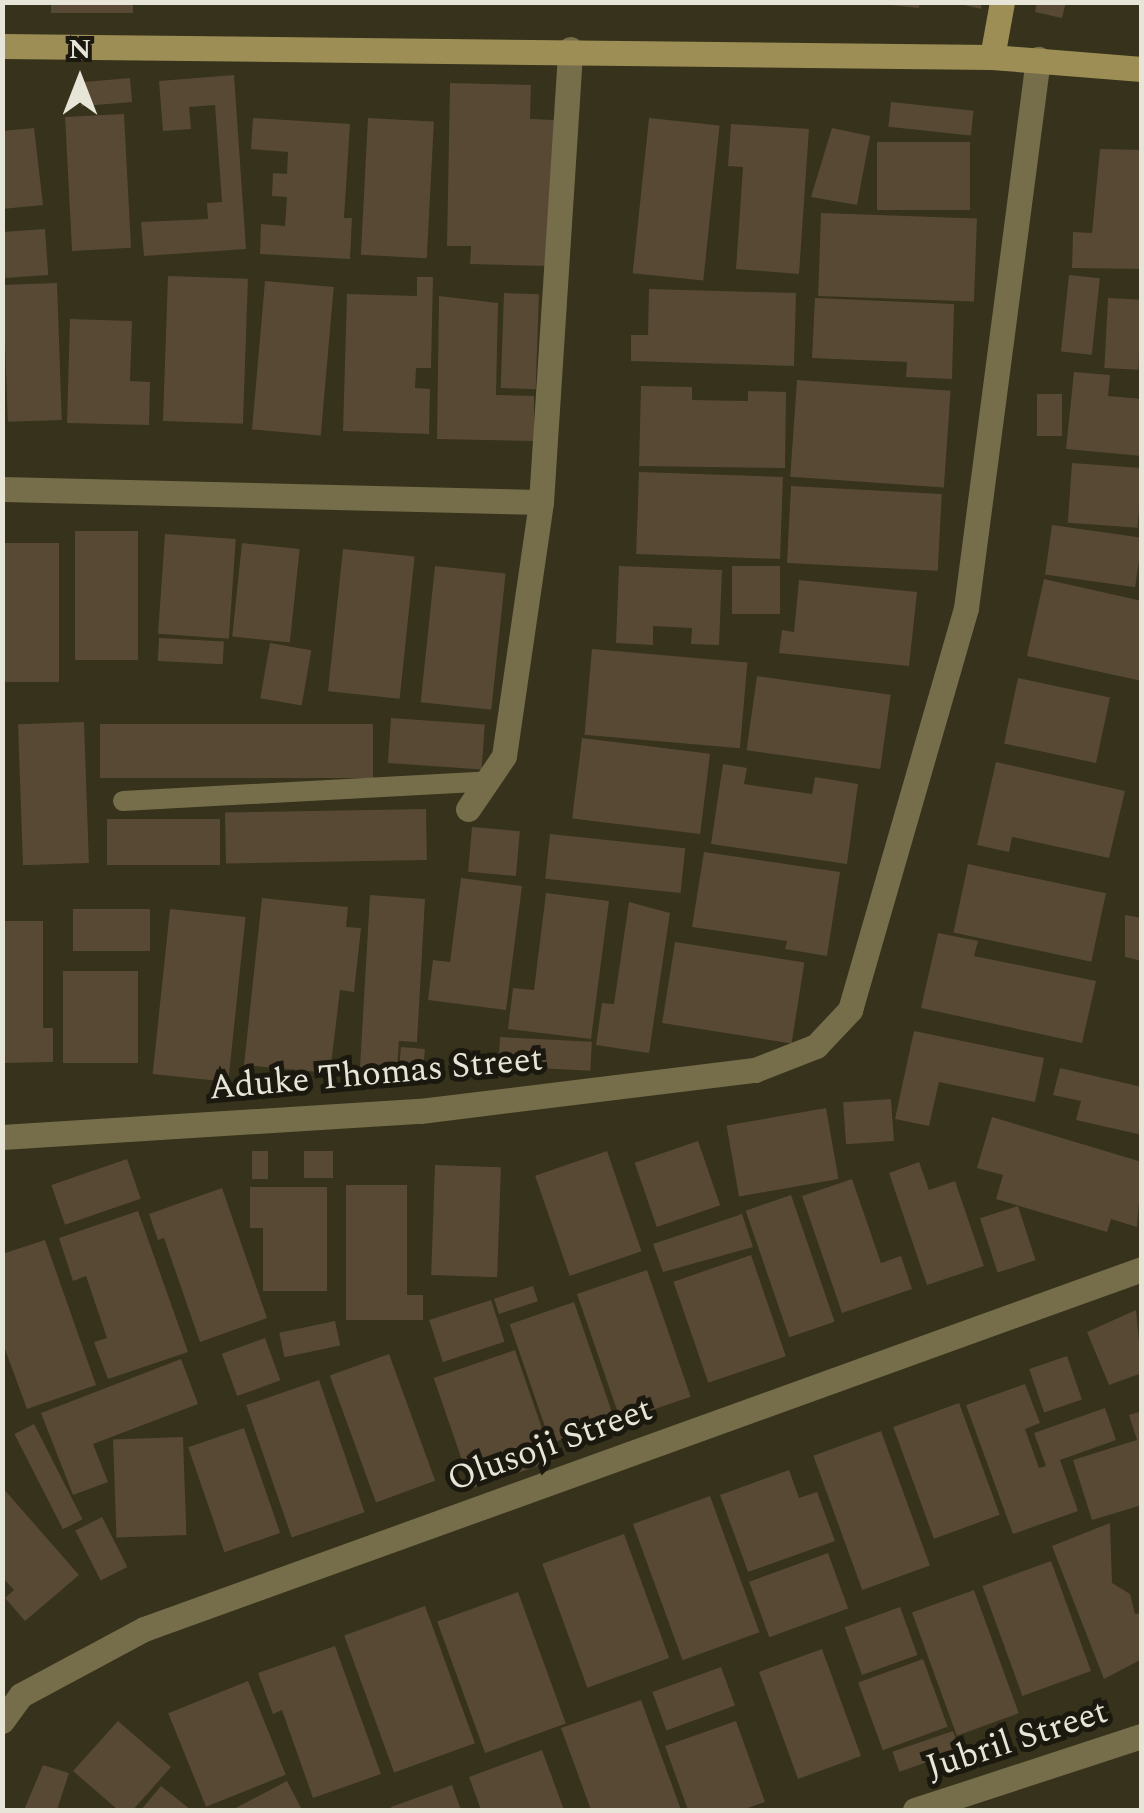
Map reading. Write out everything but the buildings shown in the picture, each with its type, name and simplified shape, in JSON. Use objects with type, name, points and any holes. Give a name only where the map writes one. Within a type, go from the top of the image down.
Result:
[{"type":"street","points":[[992,57],[1002,2]]},
{"type":"street","points":[[2,46],[570,49],[992,57],[1142,70]]},
{"type":"street","points":[[468,809],[504,756],[541,502],[570,49]]},
{"type":"street","name":"Aduke Thomas Street","points":[[2,1137],[420,1111],[754,1070],[816,1046],[850,1010],[966,608],[1038,59]]},
{"type":"street","points":[[2,489],[541,502]]},
{"type":"street","name":"Olusoji Street","points":[[2,1721],[20,1695],[144,1629],[1142,1269]]},
{"type":"street","name":"Jubril Street","points":[[915,1810],[1142,1736]]},
{"type":"lane","points":[[123,801],[489,781]]}]
